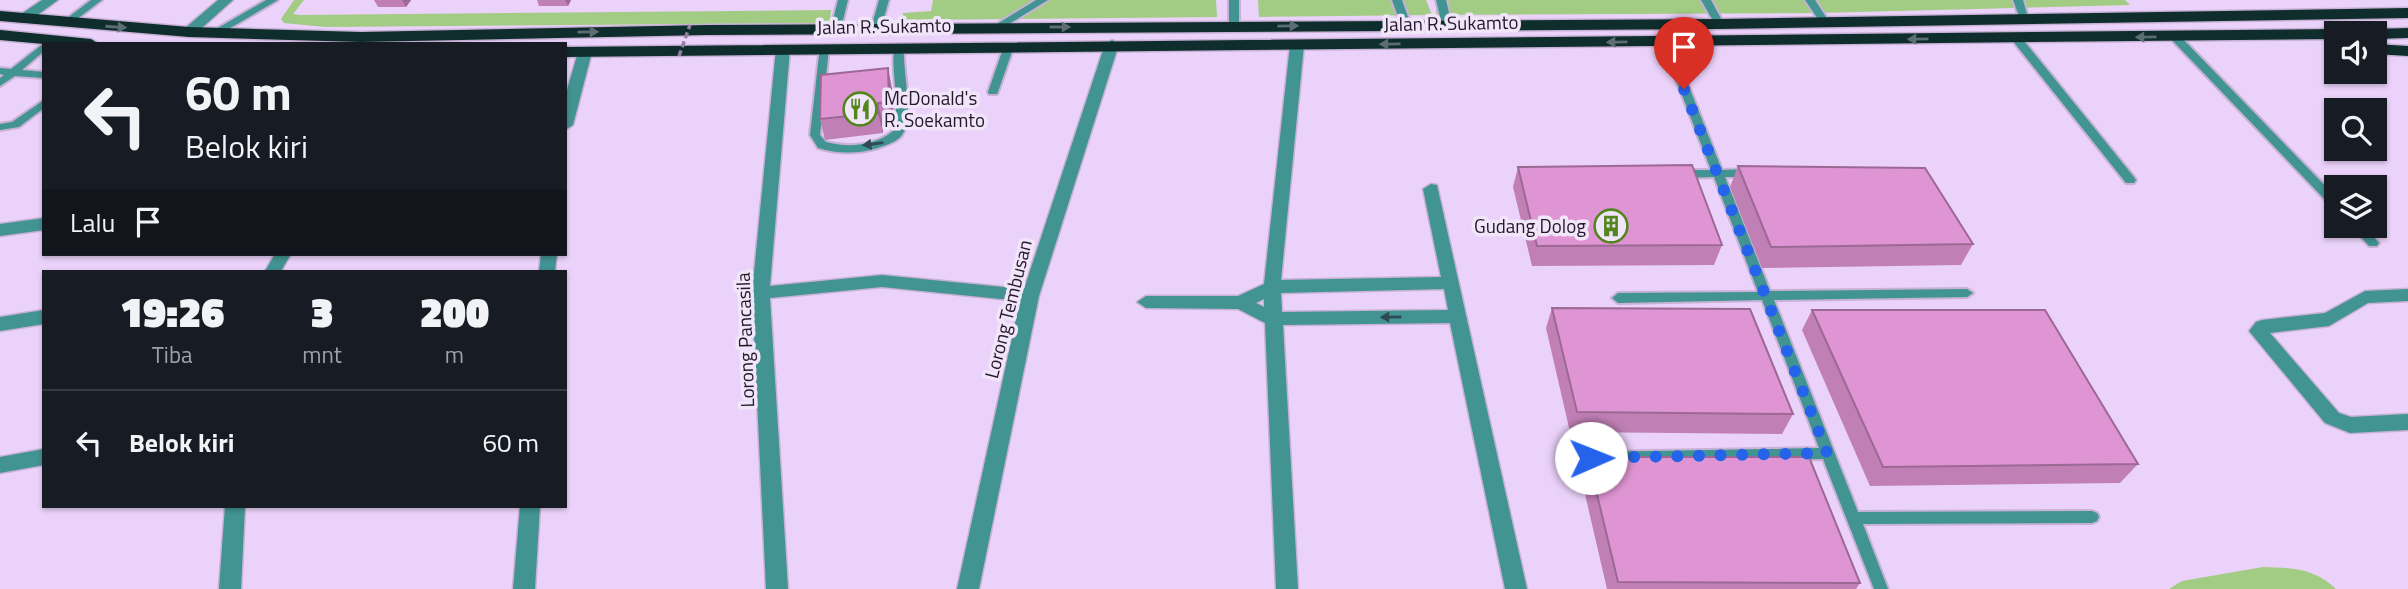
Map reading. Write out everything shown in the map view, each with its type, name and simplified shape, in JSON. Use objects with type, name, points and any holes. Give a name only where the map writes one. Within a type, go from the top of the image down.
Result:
[{"type":"highway","points":[[2217,16],[2302,2],[2389,0]]},
{"type":"highway","name":"Jalan R. Sukamto","points":[[0,16],[65,24],[189,32],[373,37],[836,28],[1825,23],[2020,8],[2217,16],[2408,13]]},
{"type":"highway","points":[[2387,34],[2408,33]]},
{"type":"highway","name":"Jalan R. Sukamto","points":[[567,52],[1112,44],[1297,45],[2324,34]]},
{"type":"highway","points":[[0,35],[42,42]]},
{"type":"highway","points":[[2236,35],[2324,45]]},
{"type":"highway","points":[[2387,50],[2408,51]]},
{"type":"street","points":[[23,19],[51,0]]},
{"type":"street","points":[[189,32],[226,0]]},
{"type":"street","name":"Lorong Tembusan","points":[[968,589],[1030,296],[1112,44]]},
{"type":"street","points":[[1287,589],[1272,287],[1297,45]]},
{"type":"street","name":"Lorong Pancasila","points":[[777,589],[761,293],[783,49]]},
{"type":"street","points":[[567,118],[585,52]]},
{"type":"street","points":[[1431,189],[1516,589]]},
{"type":"street","points":[[0,229],[42,224]]},
{"type":"street","points":[[761,293],[882,281],[1030,296]]},
{"type":"street","points":[[1240,303],[1272,287],[1452,283]]},
{"type":"street","points":[[2408,295],[2365,297],[2329,319],[2262,327],[2258,331],[2332,418],[2350,425],[2408,422]]},
{"type":"street","points":[[1146,302],[1240,303],[1273,318],[1459,316]]},
{"type":"street","points":[[0,324],[42,317]]},
{"type":"street","points":[[0,465],[42,457]]},
{"type":"street","points":[[230,589],[235,508]]},
{"type":"street","points":[[524,589],[530,508]]},
{"type":"lane","points":[[65,24],[97,0]]},
{"type":"lane","points":[[216,32],[273,0]]},
{"type":"lane","points":[[836,28],[843,0]]},
{"type":"lane","points":[[876,28],[884,0]]},
{"type":"lane","points":[[997,27],[1043,0]]},
{"type":"lane","points":[[1234,0],[1234,27]]},
{"type":"lane","points":[[1397,0],[1406,25]]},
{"type":"lane","points":[[1441,0],[1447,25]]},
{"type":"lane","points":[[1706,0],[1718,24]]},
{"type":"lane","points":[[1810,0],[1825,23]]},
{"type":"lane","points":[[2174,36],[2324,192]]},
{"type":"lane","points":[[2015,38],[2130,180]]},
{"type":"lane","points":[[1666,41],[1881,589]]},
{"type":"lane","points":[[993,92],[1009,46]]},
{"type":"lane","points":[[0,82],[42,47]]},
{"type":"lane","points":[[824,48],[816,135],[822,145],[835,149],[883,143],[898,133],[902,82],[896,71],[899,47]]},
{"type":"lane","points":[[0,71],[42,75]]},
{"type":"lane","points":[[884,72],[896,71]]},
{"type":"lane","points":[[820,77],[833,76]]},
{"type":"lane","points":[[0,127],[15,125],[42,105]]},
{"type":"lane","points":[[1665,174],[1759,173]]},
{"type":"lane","points":[[2368,238],[2373,243]]},
{"type":"lane","points":[[1618,298],[1967,293]]},
{"type":"lane","points":[[1591,458],[1827,453]]},
{"type":"lane","points":[[1852,518],[2092,517]]},
{"type":"path","points":[[680,56],[690,25]]},
{"type":"green space","points":[[294,0],[304,0],[293,14],[300,15],[831,10],[830,23],[325,27],[284,23],[281,19]]},
{"type":"green space","points":[[933,0],[1216,0],[1217,17],[902,20],[903,13],[931,11]]},
{"type":"green space","points":[[1258,0],[1426,0],[1432,15],[1259,17]]},
{"type":"green space","points":[[1437,0],[2125,0],[2130,5],[1819,13],[1436,15]]},
{"type":"green space","points":[[2263,567],[2311,573],[2336,589],[2169,589],[2182,581]]},
{"type":"building","points":[[888,68],[889,102],[878,103],[878,113],[820,119],[821,75]]},
{"type":"building","name":"Gudang Dolog","points":[[1692,165],[1722,245],[1537,246],[1518,167]]},
{"type":"building","points":[[1738,166],[1925,168],[1973,244],[1771,247]]},
{"type":"building","points":[[1552,308],[1750,309],[1793,414],[1577,412]]},
{"type":"building","points":[[1812,310],[2045,310],[2138,464],[1883,467]]},
{"type":"building","points":[[1588,457],[1809,457],[1860,583],[1618,582]]},
{"type":"place","name":"McDonald's R. Soekamto","points":[[860,109]]},
{"type":"place","name":"Gudang Dolog","points":[[1611,226]]},
{"type":"route","points":[[1591,458],[1827,453],[1684,89]]}]
